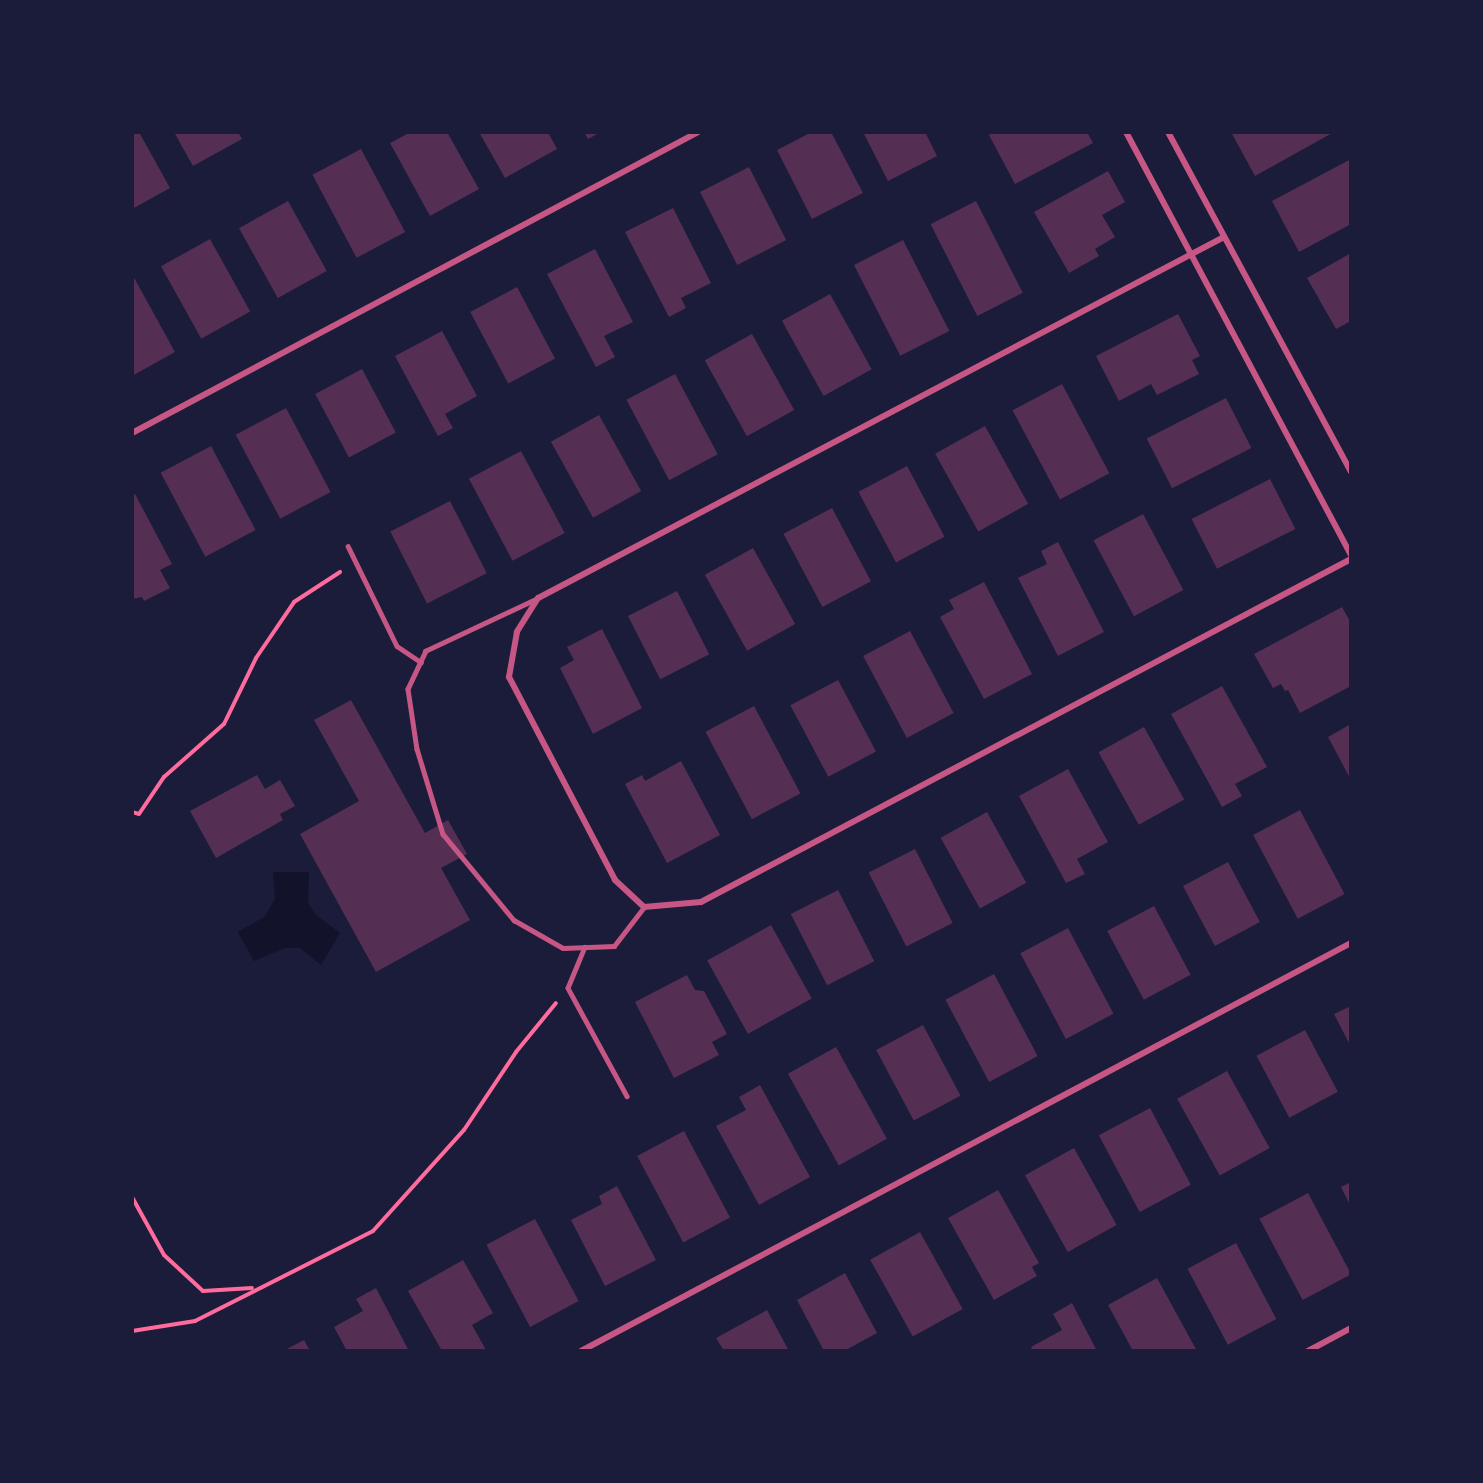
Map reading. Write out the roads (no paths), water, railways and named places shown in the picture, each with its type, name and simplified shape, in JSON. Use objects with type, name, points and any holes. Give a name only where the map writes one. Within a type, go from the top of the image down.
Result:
[{"type":"street","points":[[132,433],[698,132]]},
{"type":"street","points":[[1126,132],[1191,254],[1351,557],[700,902],[644,907],[615,880],[510,677],[517,632],[538,598],[1191,254],[1224,237]]},
{"type":"street","points":[[1168,132],[1351,472]]},
{"type":"street","points":[[581,1351],[1351,943]]},
{"type":"street","points":[[1308,1351],[1351,1328]]},
{"type":"lane","points":[[348,546],[397,645],[421,662]]},
{"type":"lane","points":[[538,598],[426,651],[408,689],[417,749],[443,834],[514,920],[563,948],[614,946],[644,907]]},
{"type":"lane","points":[[585,947],[568,988],[627,1096]]}]
